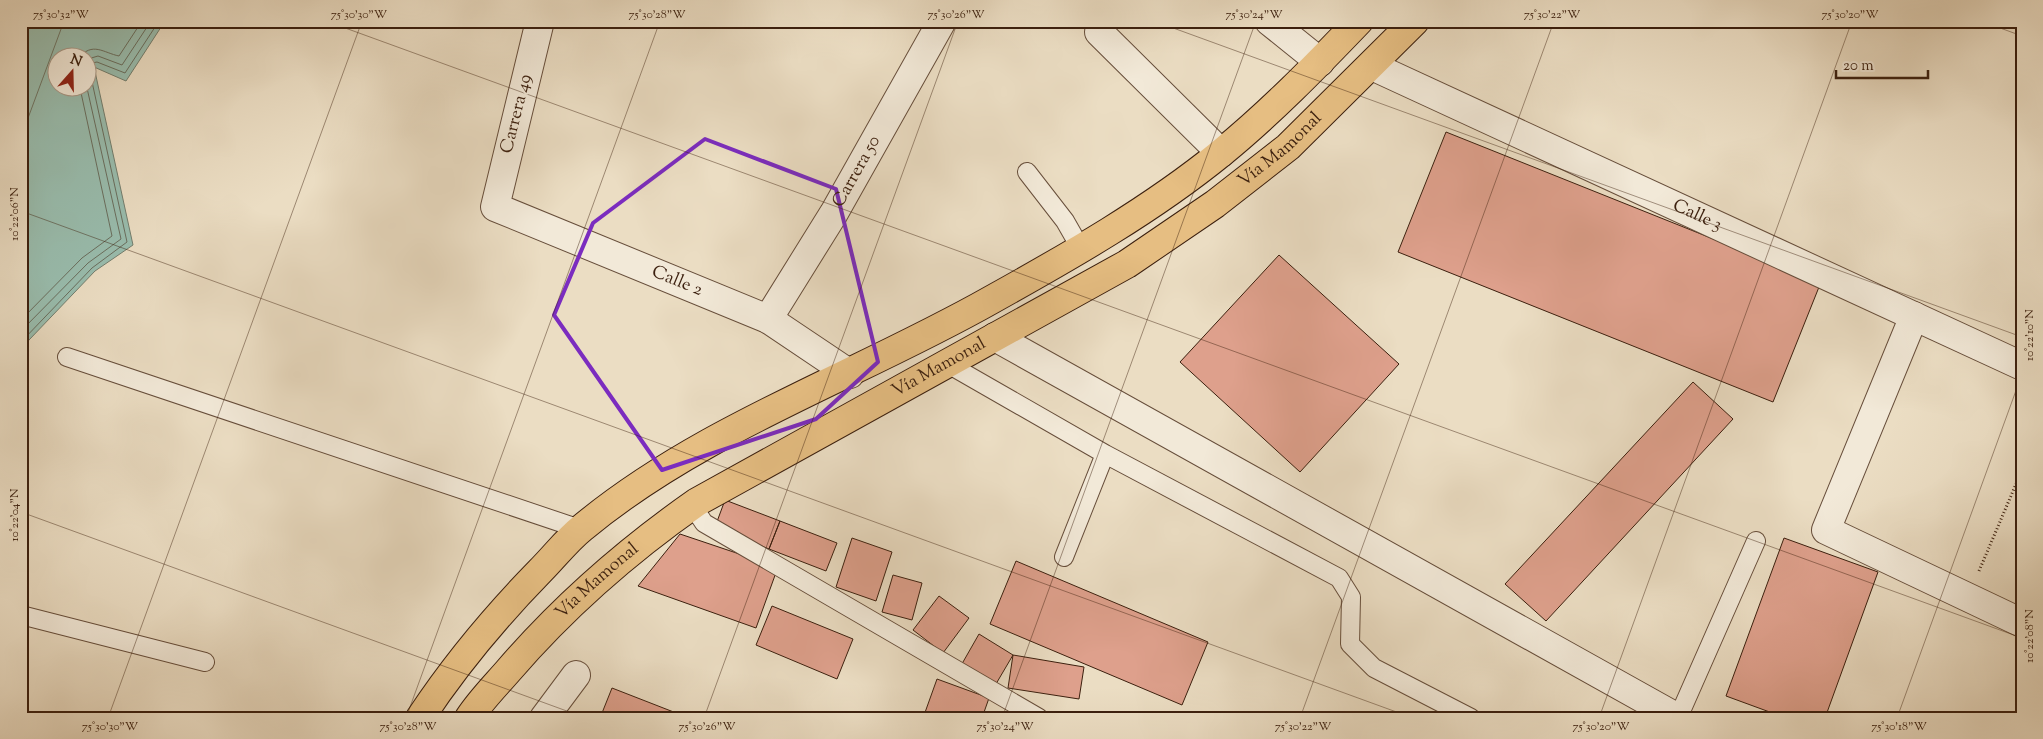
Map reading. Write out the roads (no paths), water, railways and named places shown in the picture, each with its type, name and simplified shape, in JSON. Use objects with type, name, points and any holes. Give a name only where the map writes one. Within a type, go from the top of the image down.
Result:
[{"type":"main road","name":"Vía Mamonal","points":[[420,718],[439,688],[503,610],[580,529],[643,483],[738,428],[850,374],[988,302],[1116,227],[1220,153],[1320,62],[1359,21]]},
{"type":"main road","name":"Vía Mamonal","points":[[469,718],[524,652],[582,592],[649,535],[697,502],[1127,264],[1215,204],[1288,147],[1372,66],[1415,21]]},
{"type":"street","name":"Carrera 49","points":[[494,206],[540,21]]},
{"type":"street","name":"Carrera 50","points":[[768,319],[834,212],[942,21]]},
{"type":"street","points":[[1269,21],[1320,62]]},
{"type":"street","points":[[1099,32],[1220,153]]},
{"type":"street","name":"Calle 3","points":[[1372,66],[2022,366]]},
{"type":"street","name":"Calle 2","points":[[494,206],[768,319],[850,374]]},
{"type":"street","points":[[1914,316],[1826,530],[2022,623]]},
{"type":"street","points":[[995,337],[1678,718]]},
{"type":"street","points":[[544,718],[576,675]]},
{"type":"lane","points":[[1027,172],[1065,221],[1081,249]]},
{"type":"lane","points":[[68,357],[580,529]]},
{"type":"lane","points":[[948,364],[1105,454],[1339,578],[1351,597],[1350,644],[1374,668],[1471,718]]},
{"type":"lane","points":[[1064,557],[1105,454]]},
{"type":"lane","points":[[697,502],[698,514],[704,523],[1039,718]]},
{"type":"lane","points":[[1678,718],[1756,541]]},
{"type":"lane","points":[[21,615],[206,662]]},
{"type":"water","points":[[21,21],[165,21],[126,81],[98,69],[98,48],[48,48],[48,98],[98,98],[98,85],[133,245],[95,271],[29,340],[21,351]]}]
